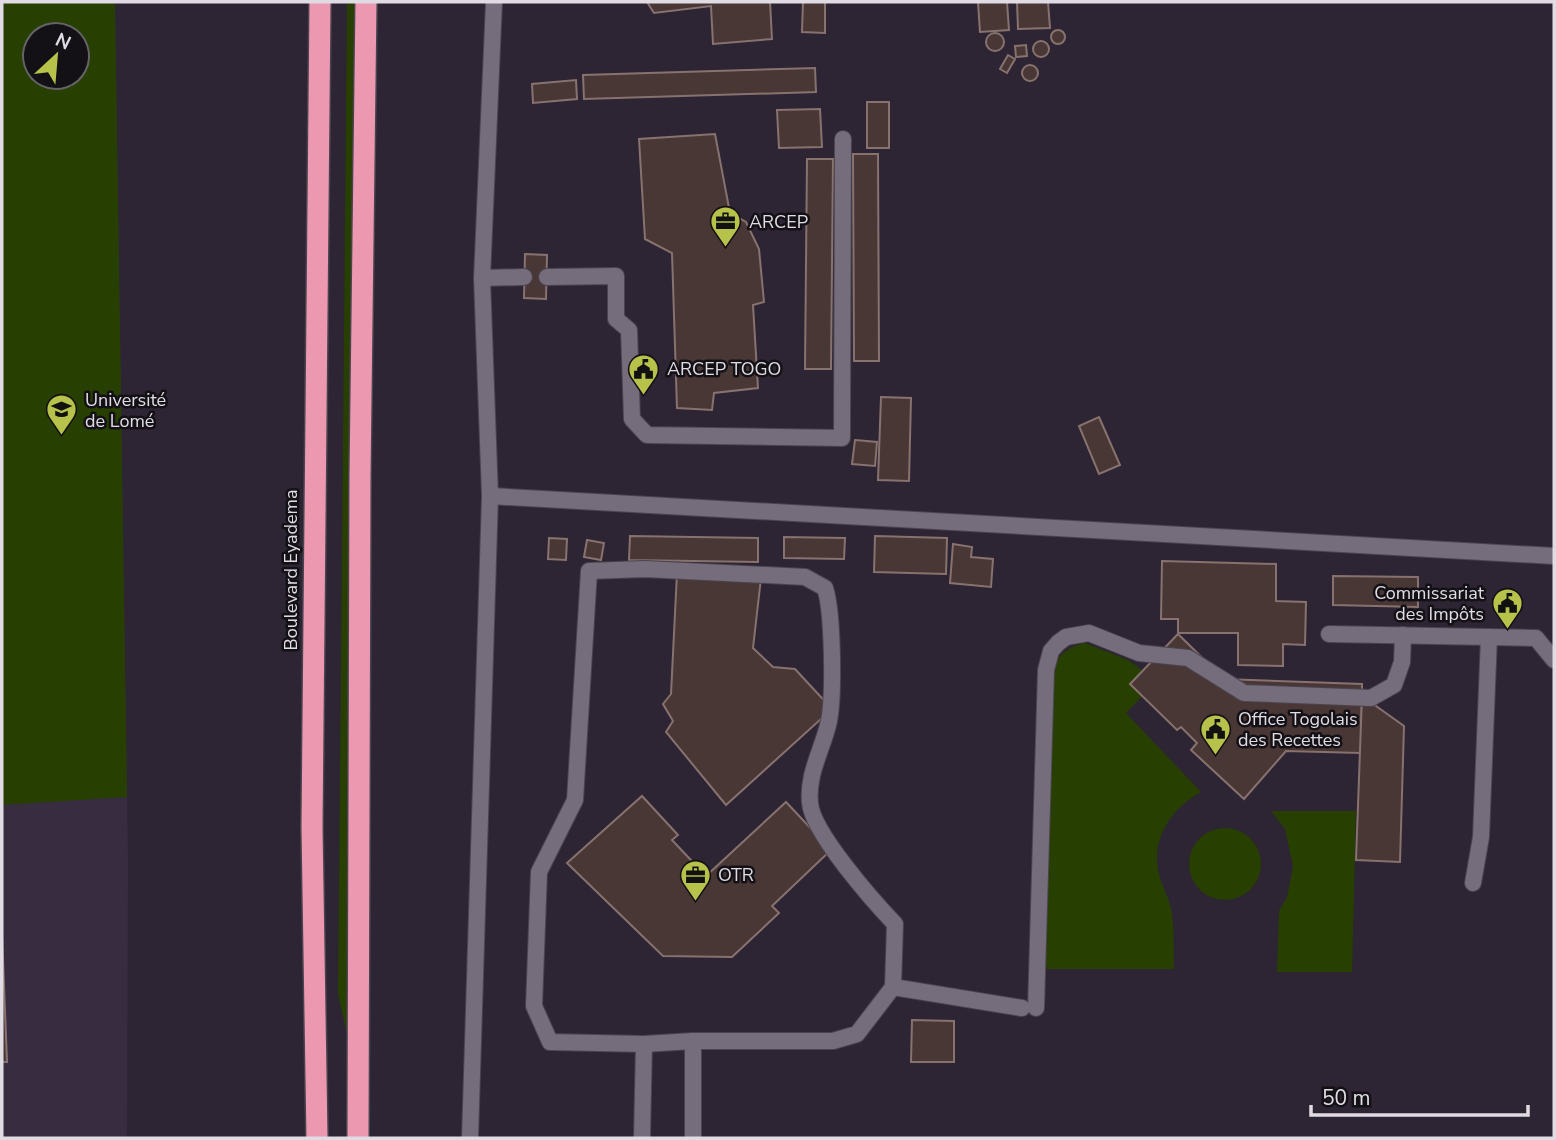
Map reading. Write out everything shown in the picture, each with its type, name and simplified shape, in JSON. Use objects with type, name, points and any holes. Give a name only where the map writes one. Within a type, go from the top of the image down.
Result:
[{"type":"highway","name":"Boulevard Eyadema","points":[[317,1138],[313,800],[320,2]]},
{"type":"highway","points":[[358,1138],[360,476],[366,2]]},
{"type":"lane","points":[[470,1138],[489,496],[482,278],[494,2]]},
{"type":"lane","points":[[547,277],[616,276],[616,319],[629,330],[632,419],[647,435],[842,438],[843,139]]},
{"type":"lane","points":[[482,278],[524,277]]},
{"type":"lane","points":[[489,496],[1554,556]]},
{"type":"lane","points":[[645,569],[805,577],[825,588],[831,607],[829,720],[814,761],[810,805],[856,883],[895,924],[893,987],[858,1034],[833,1041],[693,1041],[644,1044],[550,1042],[534,1006],[539,872],[576,800],[589,571],[645,569]]},
{"type":"lane","points":[[893,987],[1029,1008],[1046,670],[1051,651],[1066,637],[1089,633],[1139,653],[1180,656],[1244,693],[1371,698],[1387,692],[1398,677],[1403,635]]},
{"type":"lane","points":[[1329,634],[1536,638],[1554,660]]},
{"type":"lane","points":[[1473,883],[1481,837],[1489,637]]},
{"type":"lane","points":[[693,1041],[694,1138]]},
{"type":"lane","points":[[642,1138],[644,1044]]},
{"type":"shaded area","name":"Université de Lomé","points":[[2,2],[115,2],[128,861],[127,1138],[2,1138]]},
{"type":"green space","name":"Université de Lomé","points":[[2,2],[115,2],[127,797],[2,805]]},
{"type":"green space","points":[[347,2],[360,2],[350,1048],[338,994]]},
{"type":"green space","points":[[1085,643],[1128,660],[1157,681],[1126,713],[1201,792],[1180,807],[1172,817],[1157,851],[1160,878],[1172,916],[1174,969],[1046,969],[1052,672],[1064,653]]},
{"type":"green space","points":[[1271,811],[1356,811],[1352,972],[1277,972],[1279,911],[1287,897],[1293,866],[1285,829]]},
{"type":"green space","points":[[1225,828],[1245,834],[1255,844],[1261,864],[1255,884],[1245,894],[1225,900],[1205,894],[1195,884],[1189,864],[1195,844],[1205,834]]},
{"type":"building","points":[[647,2],[770,2],[772,39],[713,44],[711,6],[654,13]]},
{"type":"building","points":[[803,2],[825,2],[825,33],[802,32]]},
{"type":"building","points":[[978,2],[1007,2],[1009,30],[980,32]]},
{"type":"building","points":[[1017,2],[1048,2],[1050,28],[1018,29]]},
{"type":"building","points":[[1058,30],[1063,32],[1063,42],[1058,44],[1053,42],[1051,37],[1053,32]]},
{"type":"building","points":[[995,33],[1001,36],[1004,42],[1001,48],[995,51],[989,48],[986,42],[989,36]]},
{"type":"building","points":[[1038,41],[1044,41],[1049,49],[1047,55],[1038,57],[1033,52],[1033,46]]},
{"type":"building","points":[[1026,45],[1027,56],[1016,57],[1015,46]]},
{"type":"building","points":[[1008,55],[1015,59],[1007,73],[1000,69]]},
{"type":"building","points":[[1030,65],[1038,73],[1030,81],[1022,73]]},
{"type":"building","points":[[815,68],[816,92],[584,99],[583,75]]},
{"type":"building","points":[[576,80],[577,99],[533,103],[532,84]]},
{"type":"building","points":[[867,102],[889,102],[889,148],[867,148]]},
{"type":"building","points":[[820,109],[822,147],[779,148],[777,110]]},
{"type":"building","points":[[715,134],[730,213],[746,222],[759,249],[764,302],[753,305],[758,388],[714,393],[712,410],[677,408],[672,253],[645,239],[639,139]]},
{"type":"building","points":[[853,154],[878,154],[879,361],[854,361]]},
{"type":"building","points":[[807,159],[833,159],[831,369],[805,369]]},
{"type":"building","points":[[525,254],[547,255],[546,299],[524,298]]},
{"type":"building","points":[[881,397],[911,398],[909,481],[878,480]]},
{"type":"building","points":[[1099,417],[1120,465],[1099,474],[1079,426]]},
{"type":"building","points":[[855,440],[877,442],[875,466],[852,464]]},
{"type":"building","points":[[630,536],[758,538],[758,562],[629,560]]},
{"type":"building","points":[[875,536],[947,538],[946,574],[874,572]]},
{"type":"building","points":[[784,537],[845,538],[844,559],[784,558]]},
{"type":"building","points":[[549,538],[567,539],[566,560],[548,559]]},
{"type":"building","points":[[587,540],[604,543],[601,560],[584,557]]},
{"type":"building","points":[[953,544],[972,547],[971,557],[993,559],[991,587],[950,583]]},
{"type":"building","points":[[1162,561],[1276,564],[1276,601],[1306,602],[1305,645],[1283,644],[1283,666],[1238,665],[1238,633],[1178,633],[1178,619],[1161,619]]},
{"type":"building","points":[[677,573],[761,578],[753,648],[773,667],[795,669],[832,709],[726,805],[666,732],[673,721],[663,704],[671,694]]},
{"type":"building","points":[[1333,576],[1418,577],[1418,607],[1333,605]]},
{"type":"building","points":[[1178,634],[1224,679],[1362,684],[1361,753],[1286,751],[1244,799],[1191,750],[1197,743],[1181,727],[1177,730],[1130,684]]},
{"type":"building","points":[[1362,696],[1404,726],[1400,862],[1356,860]]},
{"type":"building","points":[[642,796],[678,835],[672,840],[706,876],[786,802],[831,850],[772,906],[779,913],[732,957],[663,956],[567,863]]},
{"type":"building","points":[[2,934],[7,1062],[2,1062]]},
{"type":"building","points":[[912,1020],[954,1021],[954,1062],[911,1062]]},
{"type":"place","name":"ARCEP","points":[[726,249]]},
{"type":"place","name":"ARCEP TOGO","points":[[644,396]]},
{"type":"place","name":"Université de Lomé","points":[[62,437]]},
{"type":"place","name":"Commissariat des Impôts","points":[[1507,630]]},
{"type":"place","name":"Office Togolais des Recettes","points":[[1215,756]]},
{"type":"place","name":"OTR","points":[[695,902]]}]
